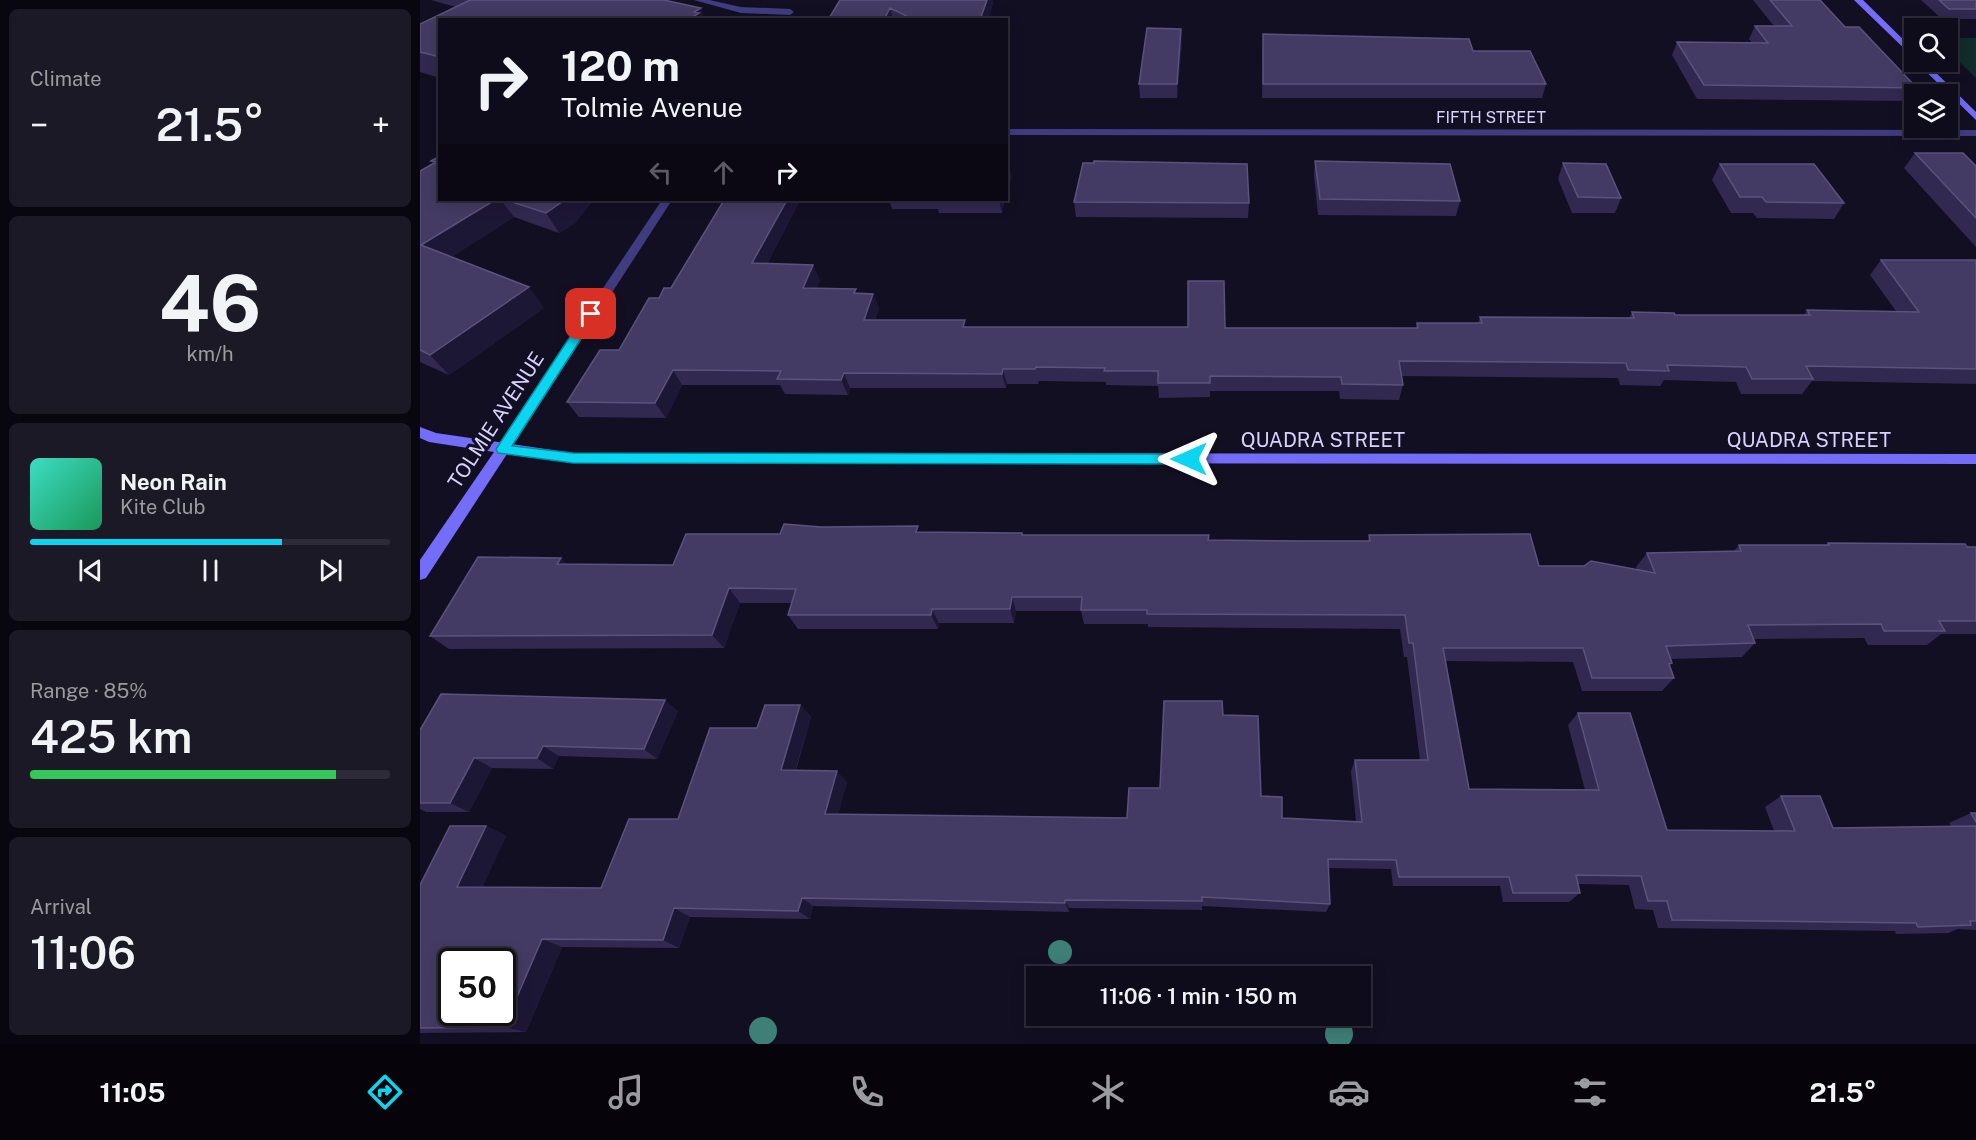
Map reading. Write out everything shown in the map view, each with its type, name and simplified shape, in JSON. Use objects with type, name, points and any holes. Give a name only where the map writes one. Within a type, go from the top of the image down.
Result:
[{"type":"main road","points":[[1858,0],[1904,46]]},
{"type":"main road","points":[[1930,72],[1976,117]]},
{"type":"main road","name":"QUADRA STREET","points":[[420,432],[434,438],[573,458],[1976,459]]},
{"type":"main road","name":"TOLMIE AVENUE","points":[[420,573],[502,449]]},
{"type":"street","points":[[698,0],[741,10],[790,12]]},
{"type":"street","name":"FIFTH STREET","points":[[1008,132],[1976,132]]},
{"type":"street","name":"TOLMIE AVENUE","points":[[502,449],[665,201]]},
{"type":"green space","points":[[1958,38],[1976,38],[1976,78],[1958,61]]},
{"type":"building","points":[[470,0],[664,0],[701,8],[694,12],[699,13],[691,18],[438,18],[438,56],[420,52],[420,24]]},
{"type":"building","points":[[840,0],[987,0],[981,18],[911,18],[890,8],[885,18],[829,18]]},
{"type":"building","points":[[1770,0],[1820,0],[1845,27],[1859,27],[1913,84],[1904,84],[1904,88],[1704,85],[1677,42],[1768,43],[1755,26],[1792,26]]},
{"type":"building","points":[[1939,0],[1976,0],[1976,9],[1949,9]]},
{"type":"building","points":[[1147,28],[1181,29],[1177,84],[1139,84]]},
{"type":"building","points":[[1263,34],[1469,39],[1473,51],[1530,51],[1546,84],[1263,84]]},
{"type":"building","points":[[1915,153],[1963,153],[1976,166],[1976,218]]},
{"type":"building","points":[[438,157],[438,201],[493,201],[421,245],[529,287],[430,355],[420,350],[420,171],[436,162],[431,161]]},
{"type":"building","points":[[1094,161],[1247,164],[1249,203],[1074,202],[1083,163],[1094,163]]},
{"type":"building","points":[[1315,161],[1450,164],[1460,201],[1320,199]]},
{"type":"building","points":[[1563,163],[1606,164],[1621,198],[1578,197]]},
{"type":"building","points":[[1720,164],[1814,164],[1844,203],[1766,202],[1762,197],[1740,197]]},
{"type":"building","points":[[509,201],[563,201],[546,213]]},
{"type":"building","points":[[723,201],[786,201],[752,263],[813,265],[803,288],[856,289],[854,293],[873,294],[864,320],[965,320],[963,327],[1188,327],[1188,281],[1224,281],[1225,328],[1418,328],[1417,323],[1482,323],[1480,317],[1634,318],[1632,312],[1674,313],[1675,315],[1810,315],[1807,310],[1919,312],[1881,260],[1976,260],[1976,369],[1806,366],[1813,379],[1752,379],[1746,367],[1667,365],[1669,371],[1628,370],[1626,363],[1399,361],[1403,385],[1342,384],[1341,377],[1210,376],[1210,383],[1158,383],[1158,371],[1104,371],[1105,368],[1036,367],[1035,369],[1003,369],[1002,374],[844,373],[841,380],[777,379],[781,371],[673,370],[655,403],[567,402],[600,350],[619,350],[649,298],[659,298],[664,288],[671,288]]},
{"type":"building","points":[[784,524],[821,527],[918,526],[916,532],[1022,533],[1022,535],[1209,535],[1208,540],[1370,541],[1369,535],[1530,534],[1539,566],[1584,566],[1591,561],[1655,573],[1647,553],[1741,551],[1739,545],[1829,545],[1828,543],[1965,544],[1967,547],[1976,547],[1976,621],[1939,621],[1945,631],[1884,631],[1881,624],[1748,625],[1755,643],[1666,646],[1674,678],[1592,678],[1583,648],[1443,648],[1469,789],[1599,790],[1578,713],[1630,713],[1667,830],[1795,831],[1781,796],[1820,796],[1833,828],[1976,826],[1976,921],[1970,921],[1971,925],[1918,927],[1916,923],[1672,920],[1667,901],[1648,901],[1641,876],[1576,875],[1580,893],[1513,893],[1509,877],[1399,877],[1396,860],[1328,859],[1330,904],[1202,897],[1202,901],[1065,900],[1065,903],[802,898],[798,911],[674,908],[663,940],[542,939],[516,999],[516,948],[438,948],[438,1026],[504,1026],[420,1028],[420,885],[450,826],[486,826],[457,887],[601,888],[629,819],[678,819],[710,728],[757,728],[765,705],[800,705],[781,770],[837,771],[825,814],[1127,818],[1129,788],[1160,788],[1164,701],[1222,701],[1223,715],[1258,716],[1261,796],[1282,797],[1282,818],[1362,822],[1355,760],[1428,760],[1413,643],[1409,643],[1405,615],[1147,614],[1147,610],[1081,610],[1082,597],[1012,597],[1010,609],[932,609],[931,615],[788,615],[796,589],[729,588],[712,635],[430,636],[478,557],[561,558],[557,564],[673,565],[686,534],[780,534]]},
{"type":"building","points":[[441,694],[665,700],[644,749],[543,746],[537,758],[474,758],[450,803],[420,803],[420,730]]},
{"type":"route","points":[[591,314],[502,449],[573,458],[1189,459]]}]
